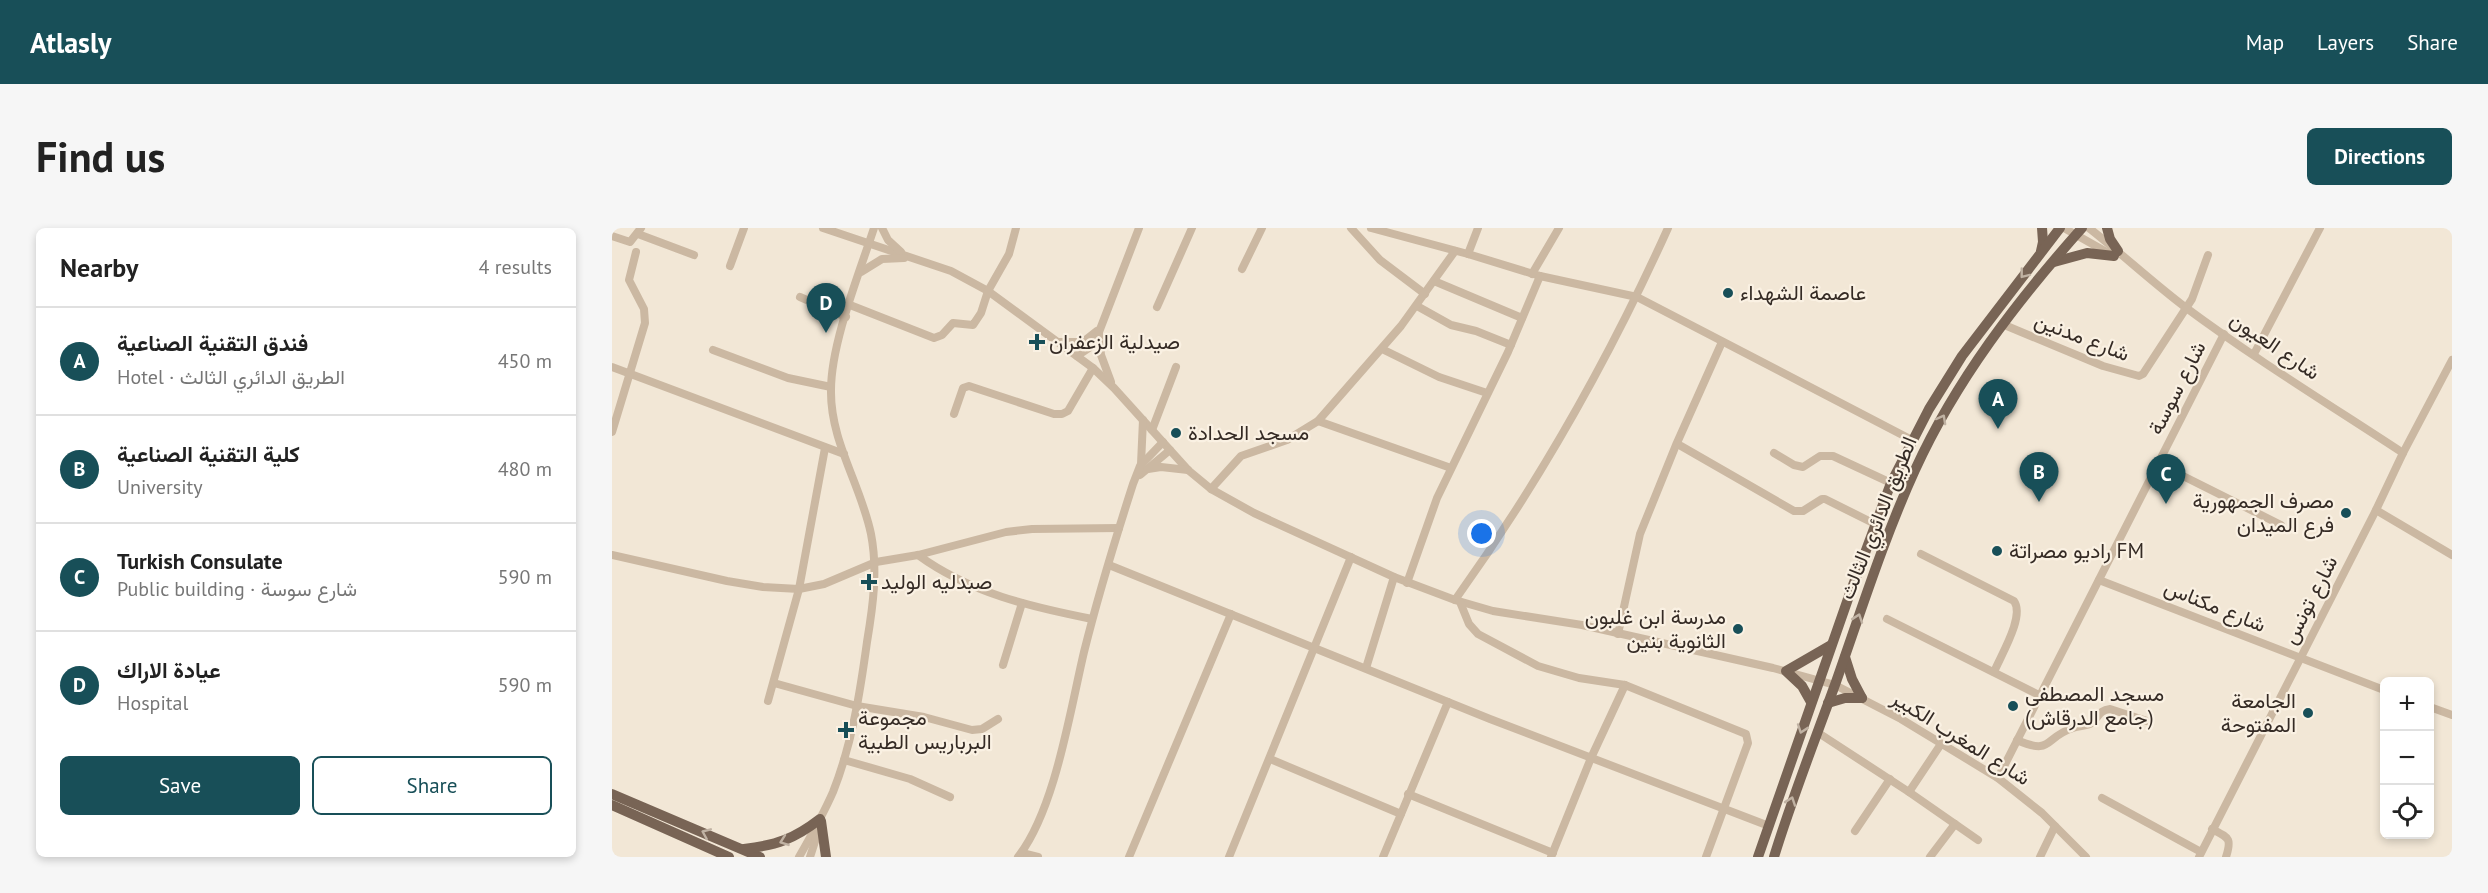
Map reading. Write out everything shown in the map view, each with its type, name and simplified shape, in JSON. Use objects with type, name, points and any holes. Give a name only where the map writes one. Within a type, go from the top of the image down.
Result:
[{"type":"main road","points":[[2041,252],[2042,228]]},
{"type":"main road","name":"الطريق الدائري الثالث","points":[[1758,857],[1811,702],[1891,483],[1912,440],[1962,356],[2062,228]]},
{"type":"main road","points":[[2051,263],[2087,253],[2116,254],[2107,228]]},
{"type":"main road","name":"الطريق الدائري الثالث","points":[[1774,857],[1790,804],[1890,530],[1915,470],[1954,397],[2002,324],[2078,232]]},
{"type":"main road","points":[[1811,702],[1802,686],[1786,671],[1832,645]]},
{"type":"main road","points":[[1828,703],[1845,698],[1862,698],[1852,679],[1845,657]]},
{"type":"main road","points":[[612,794],[760,857]]},
{"type":"main road","points":[[612,805],[729,857]]},
{"type":"main road","points":[[743,849],[782,843],[798,835],[821,818],[826,857]]},
{"type":"street","points":[[730,266],[744,228]]},
{"type":"street","name":"شارع المغرب الكبير","points":[[823,228],[965,277],[987,291],[1093,368],[1188,470],[1211,489],[1254,513],[1407,583],[1457,601],[1786,671],[1835,685],[1862,698],[1998,778],[2055,826],[2086,857]]},
{"type":"street","points":[[810,857],[821,818],[844,760],[857,706],[873,603],[876,562],[868,518],[844,454],[835,419],[831,387],[838,342],[874,228]]},
{"type":"street","points":[[882,228],[894,247],[910,257]]},
{"type":"street","points":[[850,305],[911,330],[938,338],[952,323],[973,324],[981,313],[987,291],[1009,254],[1016,228]]},
{"type":"street","points":[[1077,356],[1089,348],[1100,329],[1139,228]]},
{"type":"street","points":[[1157,307],[1192,228]]},
{"type":"street","points":[[1242,268],[1262,228]]},
{"type":"street","points":[[1351,228],[1380,260],[1425,294]]},
{"type":"street","points":[[1371,228],[1536,275],[1637,297],[1912,440]]},
{"type":"street","points":[[1468,254],[1478,228]]},
{"type":"street","points":[[1407,583],[1432,510],[1511,345],[1536,275],[1558,230],[1546,228]]},
{"type":"street","points":[[1668,228],[1611,349],[1527,494],[1457,601],[1473,630],[1538,666],[1565,675],[1625,685],[1744,732],[1748,736],[1748,743],[1706,857]]},
{"type":"street","points":[[2062,228],[2078,232],[2116,254]]},
{"type":"street","points":[[2089,228],[2116,254]]},
{"type":"street","points":[[2254,354],[2320,228]]},
{"type":"street","points":[[612,236],[630,242],[639,231],[694,255]]},
{"type":"street","points":[[1211,489],[1241,456],[1287,440],[1318,421],[1417,306],[1455,251]]},
{"type":"street","points":[[612,432],[615,410],[645,323],[644,309],[629,280],[636,252]]},
{"type":"street","name":"شارع العيون","points":[[2116,254],[2224,334],[2403,453]]},
{"type":"street","points":[[2187,308],[2208,255]]},
{"type":"street","points":[[860,272],[882,259],[910,257]]},
{"type":"street","points":[[1434,281],[1522,318]]},
{"type":"street","points":[[800,297],[846,317]]},
{"type":"street","points":[[1417,306],[1451,325],[1476,331],[1511,345]]},
{"type":"street","name":"شارع مدنين","points":[[2002,324],[2103,366],[2139,376],[2143,374],[2187,308]]},
{"type":"street","points":[[1056,342],[1083,342],[1100,329]]},
{"type":"street","points":[[1100,329],[1101,356],[1114,388]]},
{"type":"street","name":"شارع سوسة","points":[[1998,778],[2224,334]]},
{"type":"street","points":[[1618,634],[1640,534],[1676,445],[1722,342]]},
{"type":"street","points":[[1382,349],[1439,377],[1488,393]]},
{"type":"street","points":[[713,350],[788,378],[831,387]]},
{"type":"street","name":"شارع تونس","points":[[2200,854],[2452,360]]},
{"type":"street","points":[[612,367],[844,454]]},
{"type":"street","points":[[1152,430],[1176,367]]},
{"type":"street","points":[[954,414],[963,388],[969,386],[1054,414],[1062,414],[1068,411],[1093,368]]},
{"type":"street","points":[[1142,468],[1143,420]]},
{"type":"street","points":[[1318,421],[1451,468]]},
{"type":"street","points":[[1038,857],[1020,855],[1041,813],[1055,774],[1092,619],[1135,479],[1162,442]]},
{"type":"street","points":[[1681,446],[1794,511],[1803,511],[1825,499],[1875,524]]},
{"type":"street","points":[[768,701],[799,589],[825,448]]},
{"type":"street","points":[[1142,468],[1170,450]]},
{"type":"street","points":[[1774,453],[1794,465],[1803,467],[1820,456],[1833,456],[1891,483]]},
{"type":"street","points":[[2159,464],[2281,525]]},
{"type":"street","points":[[1142,468],[1161,467],[1188,470]]},
{"type":"street","points":[[2376,510],[2452,555]]},
{"type":"street","points":[[612,555],[736,582],[787,590],[824,584],[876,562],[918,555],[1006,532],[1032,529],[1119,528]]},
{"type":"street","points":[[1921,554],[2014,601],[2018,606],[2018,617],[1994,672]]},
{"type":"street","points":[[918,555],[961,582],[1022,603],[1092,619]]},
{"type":"street","points":[[1229,857],[1351,557]]},
{"type":"street","points":[[1109,565],[1448,702],[1769,826]]},
{"type":"street","points":[[1366,668],[1394,577]]},
{"type":"street","name":"شارع مكناس","points":[[2099,580],[2380,688]]},
{"type":"street","points":[[1003,665],[1022,603]]},
{"type":"street","points":[[1129,857],[1231,614]]},
{"type":"street","points":[[1887,619],[2039,695]]},
{"type":"street","points":[[774,683],[857,706],[937,719],[976,730],[986,728],[998,719]]},
{"type":"street","points":[[1408,794],[1552,855],[1591,758],[1625,685]]},
{"type":"street","points":[[1383,857],[1448,702]]},
{"type":"street","points":[[2434,708],[2452,715]]},
{"type":"street","points":[[2017,740],[2034,747],[2042,747],[2070,729],[2089,725],[2099,713],[2109,709],[2150,722]]},
{"type":"street","points":[[1817,732],[1910,792],[1978,840]]},
{"type":"street","points":[[1910,792],[1941,744]]},
{"type":"street","points":[[1270,759],[1401,814]]},
{"type":"street","points":[[844,760],[910,779],[950,797]]},
{"type":"street","points":[[1855,831],[1890,779]]},
{"type":"street","points":[[2102,798],[2200,854]]},
{"type":"street","points":[[799,857],[821,818]]},
{"type":"street","points":[[1930,857],[1954,824]]},
{"type":"street","points":[[2040,857],[2055,826]]},
{"type":"street","points":[[2212,829],[2229,840],[2230,845],[2226,857]]},
{"type":"place","name":"عاصمة الشهداء","points":[[1728,293]]},
{"type":"place","name":"عيادة الاراك","points":[[826,333]]},
{"type":"place","name":"صيدلية الزعفران","points":[[1037,342]]},
{"type":"place","name":"فندق التقنية الصناعية","points":[[1998,429]]},
{"type":"place","name":"مسجد الحدادة","points":[[1176,433]]},
{"type":"place","name":"كلية التقنية الصناعية","points":[[2039,502]]},
{"type":"place","name":"Turkish Consulate","points":[[2166,504]]},
{"type":"place","name":"مصرف الجمهورية فرع الميدان","points":[[2346,513]]},
{"type":"place","name":"راديو مصراتة FM","points":[[1997,551]]},
{"type":"place","name":"صبدليه الوليد","points":[[869,582]]},
{"type":"place","name":"مدرسة ابن غلبون الثانوية بنين","points":[[1738,629]]},
{"type":"place","name":"مسجد المصطفى (جامع الدرقاش)","points":[[2013,706]]},
{"type":"place","name":"الجامعة المفتوحة","points":[[2308,713]]},
{"type":"place","name":"مجموعة البرباريس الطبية","points":[[846,730]]}]
